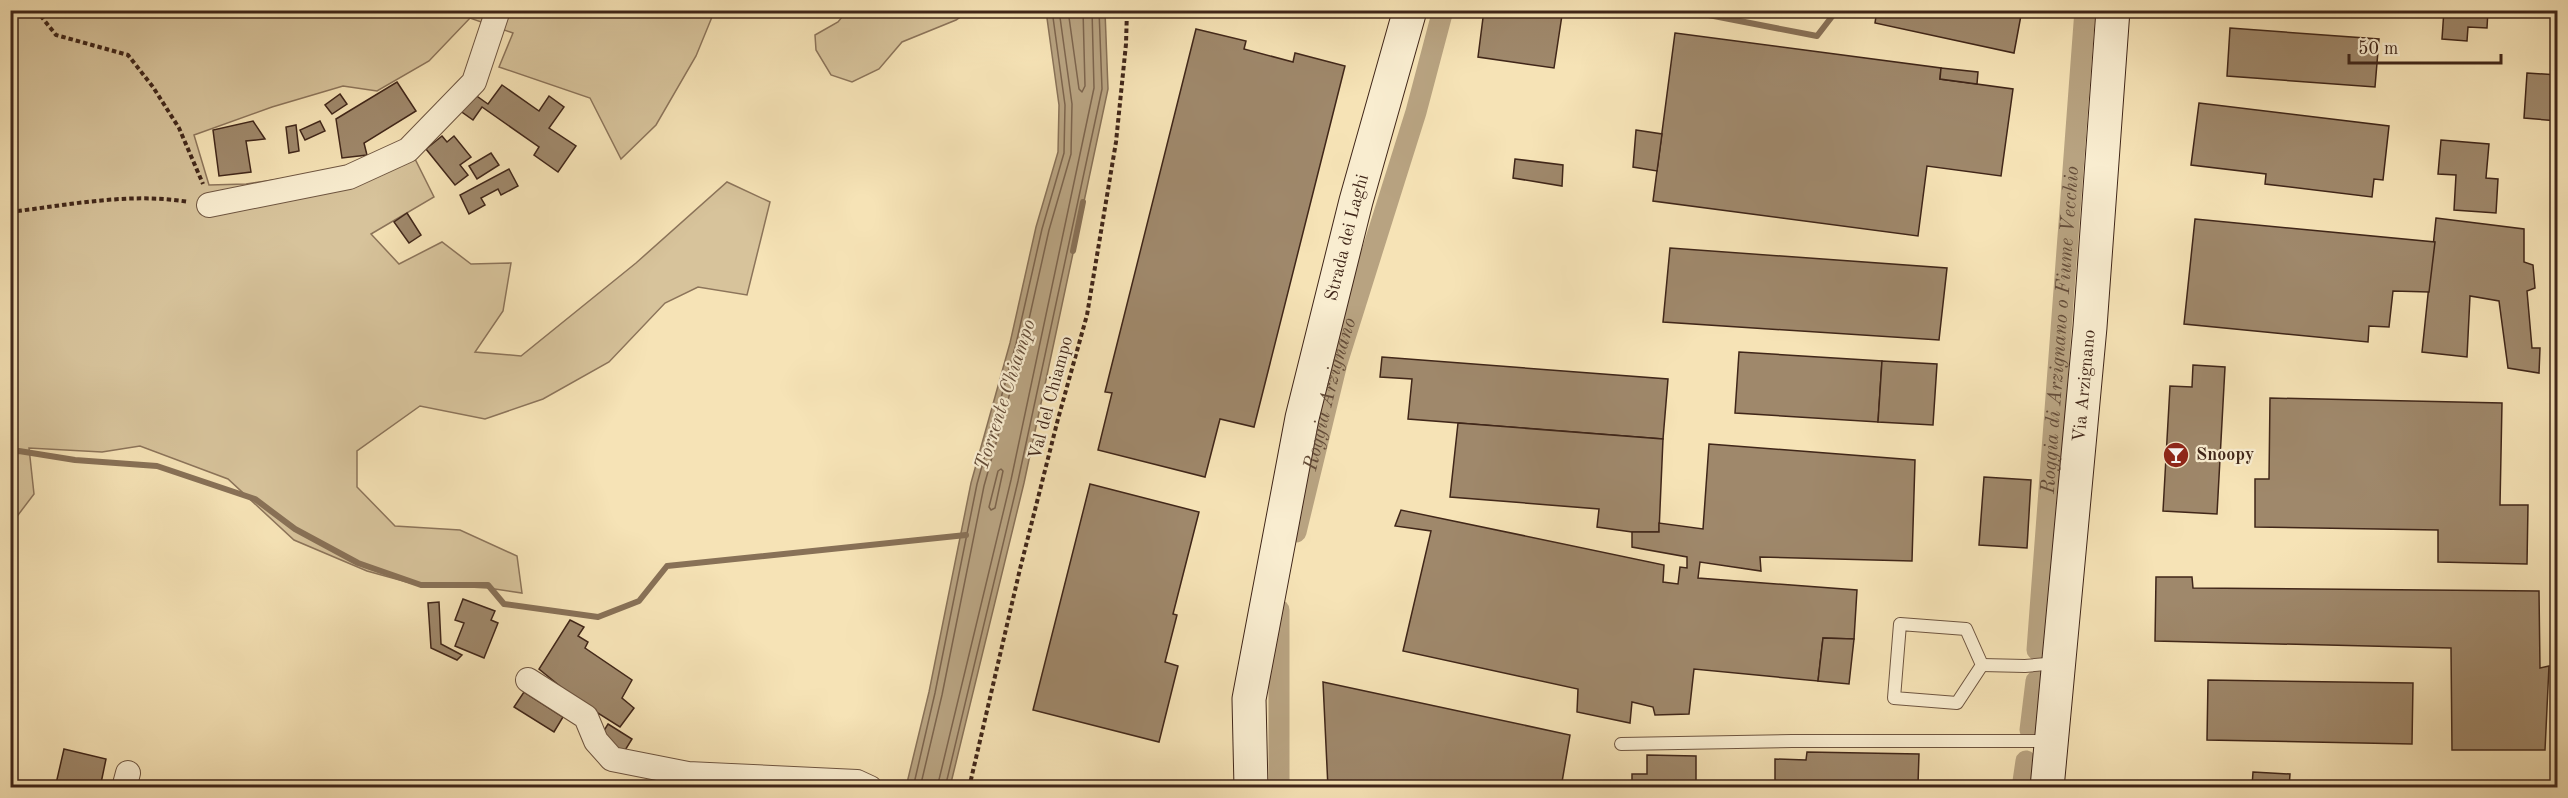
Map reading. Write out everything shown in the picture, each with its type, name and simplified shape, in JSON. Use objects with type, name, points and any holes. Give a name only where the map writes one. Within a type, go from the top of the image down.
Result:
[{"type":"street","points":[[210,205],[349,177],[408,150],[474,82],[498,10]]},
{"type":"street","name":"Strada dei Laghi","points":[[1251,788],[1250,699],[1302,418],[1356,201],[1410,10]]},
{"type":"street","name":"Via Arzignano","points":[[2049,764],[2090,327],[2115,16]]},
{"type":"street","points":[[528,680],[586,717],[596,741],[612,759],[688,774],[857,782],[870,788]]},
{"type":"lane","points":[[1900,624],[1966,629],[1982,665],[1957,703],[1894,698],[1900,624]]},
{"type":"lane","points":[[1982,665],[2025,666],[2059,662]]},
{"type":"lane","points":[[1621,744],[1792,741],[2049,764]]},
{"type":"path","points":[[36,10],[56,35],[128,55],[153,87],[179,128],[210,205]]},
{"type":"path","name":"Val del Chiampo","points":[[969,788],[1020,569],[1058,419],[1088,315],[1116,142],[1126,44],[1126,10]]},
{"type":"path","points":[[10,212],[111,200],[165,198],[210,205]]},
{"type":"shaded area","points":[[11,11],[711,11],[712,17],[696,56],[656,125],[621,159],[590,98],[499,67],[513,33],[470,18],[429,61],[377,91],[343,86],[272,107],[194,135],[209,185],[246,184],[343,170],[407,143],[434,197],[371,234],[399,264],[442,242],[471,264],[511,263],[503,311],[475,352],[521,356],[636,263],[727,182],[770,202],[747,295],[698,287],[665,303],[609,362],[543,399],[485,419],[420,406],[357,451],[357,487],[395,526],[460,530],[517,556],[522,593],[488,588],[414,584],[367,571],[294,540],[228,479],[140,446],[102,452],[29,448],[34,494],[12,523]]},
{"type":"shaded area","points":[[847,11],[969,11],[956,20],[902,42],[879,69],[852,82],[831,75],[816,50],[815,35],[838,22]]},
{"type":"water","points":[[1046,11],[1105,11],[1108,89],[1024,483],[950,787],[906,787],[929,692],[971,483],[1010,343],[1036,227],[1058,152],[1059,105]]},
{"type":"building","points":[[1484,10],[1531,10],[1562,15],[1554,68],[1478,57]]},
{"type":"building","points":[[1877,10],[2022,10],[2014,53],[1875,23]]},
{"type":"building","points":[[2444,10],[2488,10],[2487,28],[2468,27],[2467,41],[2442,39]]},
{"type":"building","points":[[2230,28],[2379,39],[2375,87],[2227,76]]},
{"type":"building","points":[[1196,29],[1246,41],[1244,49],[1293,62],[1295,53],[1345,66],[1254,427],[1220,419],[1205,477],[1098,450],[1112,393],[1105,392]]},
{"type":"building","points":[[1675,33],[1941,68],[1940,79],[2013,89],[2001,176],[1927,166],[1918,236],[1653,201]]},
{"type":"building","points":[[1941,68],[1978,72],[1977,84],[1940,79]]},
{"type":"building","points":[[2527,73],[2558,75],[2558,121],[2524,118]]},
{"type":"building","points":[[397,82],[416,111],[364,143],[367,155],[342,158],[336,119]]},
{"type":"building","points":[[502,85],[539,111],[549,96],[564,107],[549,128],[576,146],[558,172],[534,155],[539,147],[482,107],[473,120],[459,110],[471,92],[488,104]]},
{"type":"building","points":[[340,94],[347,104],[332,114],[325,105]]},
{"type":"building","points":[[2199,103],[2389,126],[2383,180],[2374,179],[2372,197],[2265,184],[2266,174],[2191,165]]},
{"type":"building","points":[[253,121],[265,139],[246,141],[251,172],[219,176],[213,130]]},
{"type":"building","points":[[320,121],[325,131],[305,140],[300,130]]},
{"type":"building","points":[[296,125],[299,151],[289,153],[286,127]]},
{"type":"building","points":[[1636,130],[1662,134],[1657,171],[1633,167]]},
{"type":"building","points":[[442,136],[447,142],[454,136],[471,157],[460,165],[468,175],[455,185],[426,149]]},
{"type":"building","points":[[2441,140],[2489,144],[2486,178],[2498,179],[2496,213],[2454,210],[2456,175],[2438,174]]},
{"type":"building","points":[[491,153],[499,165],[477,179],[469,166]]},
{"type":"building","points":[[1515,159],[1563,165],[1562,186],[1513,178]]},
{"type":"building","points":[[509,169],[518,186],[501,195],[498,189],[481,198],[485,205],[469,214],[460,195]]},
{"type":"building","points":[[2551,185],[2558,185],[2558,206],[2551,206]]},
{"type":"building","points":[[407,213],[421,235],[409,243],[394,222]]},
{"type":"building","points":[[2436,218],[2524,229],[2524,262],[2533,265],[2535,288],[2527,291],[2532,348],[2540,348],[2539,373],[2508,368],[2499,301],[2470,296],[2467,357],[2422,352]]},
{"type":"building","points":[[2195,219],[2435,242],[2429,292],[2393,291],[2389,327],[2369,326],[2368,342],[2184,324]]},
{"type":"building","points":[[1670,248],[1947,268],[1939,340],[1663,322]]},
{"type":"building","points":[[1739,352],[1882,361],[1878,422],[1735,413]]},
{"type":"building","points":[[1382,357],[1668,379],[1663,439],[1408,419],[1412,379],[1380,377]]},
{"type":"building","points":[[1882,361],[1937,364],[1933,425],[1878,422]]},
{"type":"building","points":[[2193,365],[2225,367],[2217,514],[2163,511],[2170,386],[2192,387]]},
{"type":"building","points":[[2270,398],[2502,403],[2500,505],[2528,505],[2527,564],[2438,562],[2438,530],[2255,527],[2255,479],[2269,479]]},
{"type":"building","points":[[1458,423],[1663,439],[1659,532],[1632,532],[1597,527],[1599,509],[1450,497]]},
{"type":"building","points":[[1709,444],[1915,460],[1912,561],[1760,557],[1761,571],[1700,562],[1698,578],[1857,590],[1854,639],[1823,638],[1818,681],[1694,669],[1689,714],[1655,715],[1653,707],[1632,702],[1630,723],[1577,712],[1578,689],[1403,651],[1431,531],[1395,526],[1401,510],[1664,565],[1663,582],[1678,584],[1680,567],[1687,568],[1687,557],[1632,547],[1632,532],[1659,532],[1659,523],[1703,529]]},
{"type":"building","points":[[1984,477],[2031,480],[2027,548],[1979,545]]},
{"type":"building","points":[[1090,484],[1199,512],[1173,614],[1177,615],[1165,662],[1178,666],[1159,742],[1033,710]]},
{"type":"building","points":[[2156,577],[2192,577],[2193,588],[2539,591],[2540,668],[2549,666],[2545,750],[2452,750],[2451,648],[2155,641]]},
{"type":"building","points":[[463,599],[495,611],[491,620],[498,623],[484,658],[455,646],[464,623],[455,620]]},
{"type":"building","points":[[439,602],[441,644],[462,655],[457,660],[431,648],[428,603]]},
{"type":"building","points":[[570,620],[584,627],[578,636],[588,642],[585,648],[632,680],[622,698],[634,708],[620,727],[577,700],[539,669]]},
{"type":"building","points":[[1823,638],[1854,639],[1849,684],[1818,681]]},
{"type":"building","points":[[2208,680],[2413,683],[2412,744],[2207,740]]},
{"type":"building","points":[[1323,682],[1570,735],[1561,788],[1328,788]]},
{"type":"building","points":[[524,692],[563,717],[554,732],[514,707]]},
{"type":"building","points":[[608,724],[632,739],[624,752],[600,737]]},
{"type":"building","points":[[64,749],[106,759],[100,788],[55,788]]},
{"type":"building","points":[[1807,752],[1919,754],[1918,784],[1940,784],[1940,788],[1775,788],[1775,759],[1806,760]]},
{"type":"building","points":[[1647,755],[1696,756],[1696,788],[1632,788],[1632,774],[1647,774]]},
{"type":"building","points":[[2253,772],[2290,774],[2289,788],[2252,787]]},
{"type":"building","points":[[1974,783],[1974,788],[1940,788],[1940,784]]},
{"type":"waterway","name":"Roggia Arzignano","points":[[1296,532],[1337,363],[1416,112],[1443,10]]},
{"type":"waterway","points":[[1683,10],[1817,36],[1837,10]]},
{"type":"waterway","name":"Roggia di Arzignano o Fiume Vecchio","points":[[2037,650],[2085,10]]},
{"type":"waterway","name":"Torrente Chiampo","points":[[1073,251],[1083,202]]},
{"type":"waterway","points":[[10,452],[19,451],[75,460],[157,466],[255,499],[295,529],[358,563],[421,585],[488,585],[504,604],[598,617],[639,601],[667,566],[966,535]]},
{"type":"waterway","name":"Roggia Arzignano","points":[[1279,610],[1279,788]]},
{"type":"waterway","name":"Roggia di Arzignano o Fiume Vecchio","points":[[2030,730],[2036,681]]},
{"type":"waterway","name":"Roggia di Arzignano o Fiume Vecchio","points":[[2022,788],[2026,761]]},
{"type":"place","name":"Snoopy","points":[[2176,455]]}]
